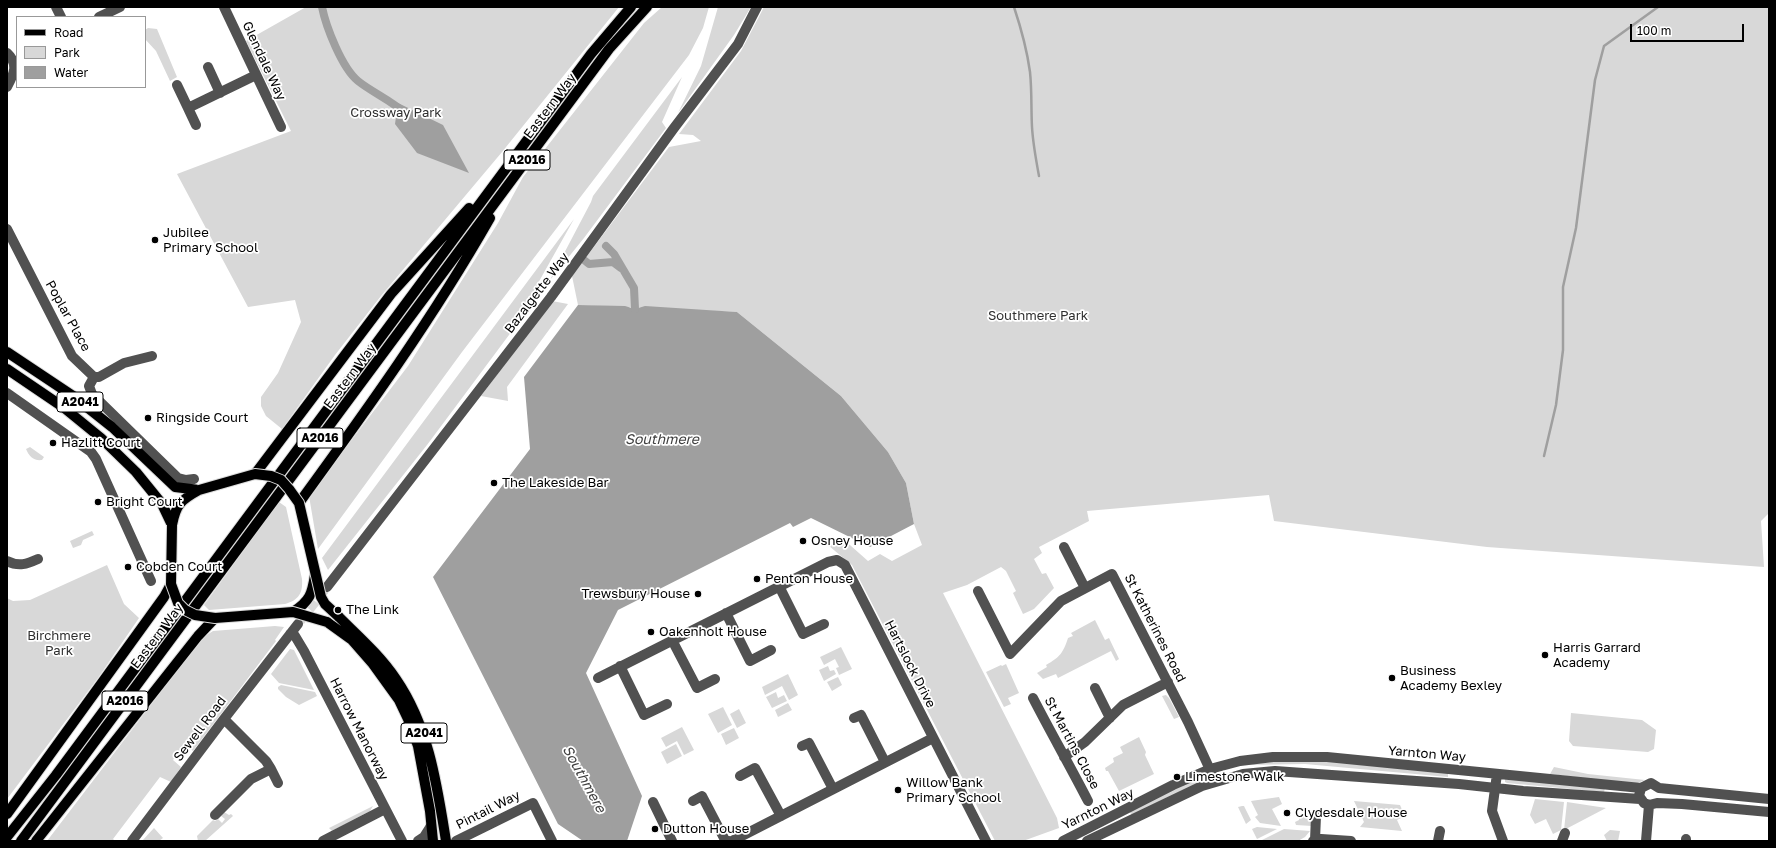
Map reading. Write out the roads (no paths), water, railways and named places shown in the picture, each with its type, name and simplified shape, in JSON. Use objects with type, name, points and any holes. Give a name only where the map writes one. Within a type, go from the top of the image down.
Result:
[{"type":"main road","name":"Eastern Way","points":[[7,837],[70,756],[591,54],[631,7]]},
{"type":"main road","name":"Eastern Way","points":[[21,841],[609,49],[647,7]]},
{"type":"main road","points":[[255,474],[391,294],[502,173]]},
{"type":"main road","points":[[299,503],[374,399],[433,313],[512,180]]},
{"type":"main road","name":"A2041","points":[[7,352],[73,396],[107,423],[175,488],[199,490]]},
{"type":"main road","name":"A2041","points":[[7,369],[63,407],[102,438],[136,472],[162,504],[172,525]]},
{"type":"main road","points":[[255,474],[271,476],[281,480],[299,503],[315,575],[312,594],[304,605],[293,612],[216,618],[195,616],[185,610],[178,603],[171,584],[172,525],[175,510],[183,499],[199,490],[255,474]]},
{"type":"main road","name":"A2041","points":[[315,575],[325,604],[367,644],[396,678],[414,709],[428,743],[446,841]]},
{"type":"main road","points":[[7,814],[164,597],[171,584]]},
{"type":"main road","name":"A2041","points":[[293,612],[327,622],[352,640],[378,670],[399,700],[409,721],[418,746],[430,811],[433,841]]},
{"type":"main road","points":[[36,841],[198,636],[216,618]]},
{"type":"street","points":[[56,7],[60,16]]},
{"type":"street","points":[[101,16],[120,7]]},
{"type":"street","name":"Glendale Way","points":[[225,7],[281,127]]},
{"type":"street","name":"Bazalgette Way","points":[[327,587],[551,297],[671,132],[738,44],[757,7]]},
{"type":"street","points":[[7,53],[12,58],[15,65],[14,74],[7,87]]},
{"type":"street","points":[[208,67],[220,93]]},
{"type":"street","points":[[188,108],[256,75]]},
{"type":"street","points":[[177,85],[196,125]]},
{"type":"street","name":"Poplar Place","points":[[7,229],[72,356],[94,377]]},
{"type":"street","points":[[152,356],[124,363],[99,377],[94,377],[89,386],[92,394],[178,478],[181,480],[194,479]]},
{"type":"street","points":[[7,393],[91,452],[96,458],[152,582]]},
{"type":"street","points":[[1064,547],[1085,588]]},
{"type":"street","points":[[7,561],[19,565],[38,559]]},
{"type":"street","name":"Hartslock Drive","points":[[598,678],[778,586],[828,562],[838,560],[845,565],[986,841]]},
{"type":"street","name":"St Katherines Road","points":[[978,591],[1010,654],[1061,601],[1112,574],[1168,682],[1210,769]]},
{"type":"street","points":[[778,586],[803,634],[824,624]]},
{"type":"street","points":[[726,613],[750,661],[771,650]]},
{"type":"street","points":[[290,634],[298,624]]},
{"type":"street","name":"Sewell Road","points":[[132,841],[290,634]]},
{"type":"street","name":"Harrow Manorway","points":[[290,634],[295,636],[304,651],[385,809],[404,840]]},
{"type":"street","points":[[672,640],[697,688],[715,679]]},
{"type":"street","points":[[620,666],[644,715],[667,704]]},
{"type":"street","points":[[1064,757],[1084,742],[1123,705],[1168,682]]},
{"type":"street","points":[[1095,688],[1110,718]]},
{"type":"street","name":"St Martins Close","points":[[1033,698],[1088,801]]},
{"type":"street","points":[[854,718],[861,715],[885,762]]},
{"type":"street","points":[[224,719],[266,761],[278,783]]},
{"type":"street","points":[[693,801],[702,796],[725,840],[731,841],[933,738]]},
{"type":"street","points":[[802,746],[809,743],[833,789]]},
{"type":"street","name":"Yarnton Way","points":[[1063,841],[1173,785],[1210,769],[1256,758],[1309,756],[1641,788],[1650,784],[1659,788],[1769,799]]},
{"type":"street","points":[[740,776],[756,768],[781,816]]},
{"type":"street","points":[[215,815],[251,779],[271,769]]},
{"type":"street","points":[[1210,769],[1215,781]]},
{"type":"street","name":"Yarnton Way","points":[[1087,841],[1187,792],[1215,781],[1243,774],[1275,771],[1640,799],[1644,803],[1653,804],[1769,812]]},
{"type":"street","points":[[1496,774],[1492,811],[1503,841]]},
{"type":"street","points":[[1640,799],[1641,788]]},
{"type":"street","points":[[1646,841],[1653,804],[1661,796],[1659,788]]},
{"type":"street","name":"Pintail Way","points":[[456,841],[533,802],[552,841]]},
{"type":"street","points":[[653,802],[672,841]]},
{"type":"street","points":[[323,841],[385,809]]},
{"type":"street","points":[[1316,816],[1314,840],[1327,839],[1351,841]]},
{"type":"street","points":[[418,841],[424,837],[431,826]]},
{"type":"water","points":[[398,103],[443,125],[469,173],[417,153],[395,124]]},
{"type":"water","name":"Southmere","points":[[578,305],[625,306],[635,309],[645,306],[737,312],[841,396],[888,452],[906,483],[914,524],[870,547],[811,518],[793,527],[790,523],[618,610],[586,673],[642,796],[627,841],[583,841],[558,824],[433,577],[530,449],[524,377]]},
{"type":"waterway","points":[[322,7],[327,25],[336,47],[346,67],[352,75],[358,81],[406,114]]},
{"type":"waterway","points":[[1014,7],[1024,39],[1030,72],[1032,133],[1039,176]]},
{"type":"waterway","points":[[1544,456],[1556,405],[1563,350],[1563,287],[1576,228],[1595,80],[1604,46],[1658,7]]},
{"type":"waterway","points":[[606,246],[614,254],[634,288],[635,309]]},
{"type":"waterway","points":[[584,260],[589,264],[613,262],[621,268]]},
{"type":"tunnel","points":[[300,621],[325,589]]},
{"type":"place","name":"Jubilee Primary School","points":[[155,240]]},
{"type":"place","name":"Ringside Court","points":[[148,418]]},
{"type":"place","name":"Hazlitt Court","points":[[53,443]]},
{"type":"place","name":"The Lakeside Bar","points":[[494,483]]},
{"type":"place","name":"Bright Court","points":[[98,502]]},
{"type":"place","name":"Osney House","points":[[803,541]]},
{"type":"place","name":"Cobden Court","points":[[128,567]]},
{"type":"place","name":"Penton House","points":[[757,579]]},
{"type":"place","name":"Trewsbury House","points":[[698,594]]},
{"type":"place","name":"The Link","points":[[338,610]]},
{"type":"place","name":"Oakenholt House","points":[[651,632]]},
{"type":"place","name":"Harris Garrard Academy","points":[[1545,655]]},
{"type":"place","name":"Business Academy Bexley","points":[[1392,678]]},
{"type":"place","name":"Limestone Walk","points":[[1177,777]]},
{"type":"place","name":"Willow Bank Primary School","points":[[898,790]]},
{"type":"place","name":"Clydesdale House","points":[[1287,813]]},
{"type":"place","name":"Dutton House","points":[[655,829]]},
{"type":"park label","name":"Crossway Park","points":[[396,113]]},
{"type":"park label","name":"Southmere Park","points":[[1038,316]]},
{"type":"park label","name":"Birchmere Park","points":[[59,644]]}]
